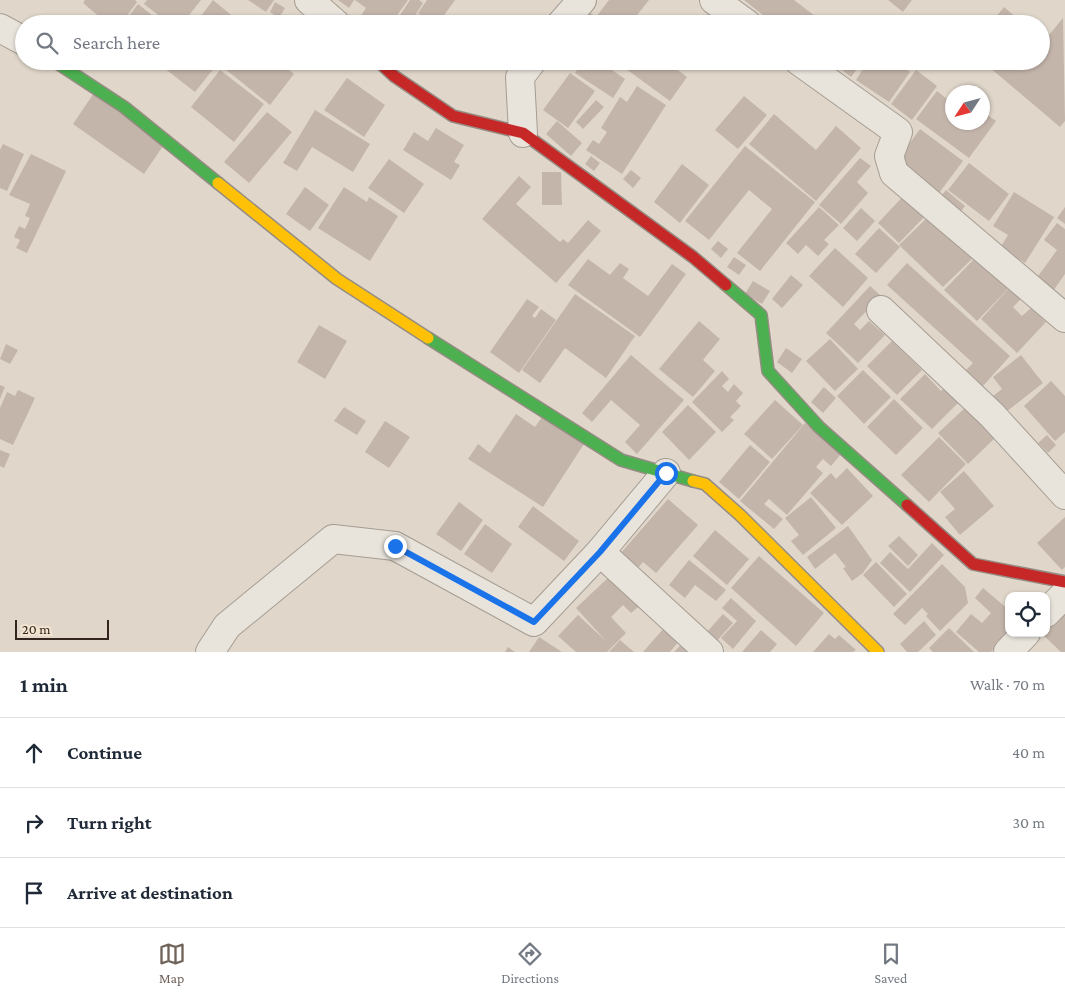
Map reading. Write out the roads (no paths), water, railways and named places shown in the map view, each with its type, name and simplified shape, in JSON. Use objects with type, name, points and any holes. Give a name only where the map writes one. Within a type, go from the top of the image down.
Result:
[{"type":"street","points":[[309,0],[326,15]]},
{"type":"street","points":[[569,15],[582,0]]},
{"type":"street","points":[[714,0],[734,15]]},
{"type":"street","points":[[0,28],[15,36]]},
{"type":"street","points":[[68,70],[124,107],[337,279],[493,381],[621,460],[704,484],[740,515],[878,652]]},
{"type":"street","points":[[388,70],[453,116],[523,133],[694,257],[761,315],[768,371],[819,427],[973,564],[1065,582]]},
{"type":"street","points":[[523,133],[520,78],[526,70]]},
{"type":"street","points":[[812,70],[898,132],[889,156],[894,173],[1065,318]]},
{"type":"street","points":[[881,310],[992,415],[1065,495]]},
{"type":"street","points":[[210,652],[227,626],[333,539],[395,546],[534,622],[600,552],[666,473]]},
{"type":"street","points":[[600,552],[709,652]]},
{"type":"street","points":[[1050,609],[1065,594]]},
{"type":"street","points":[[1008,652],[1022,637]]}]
